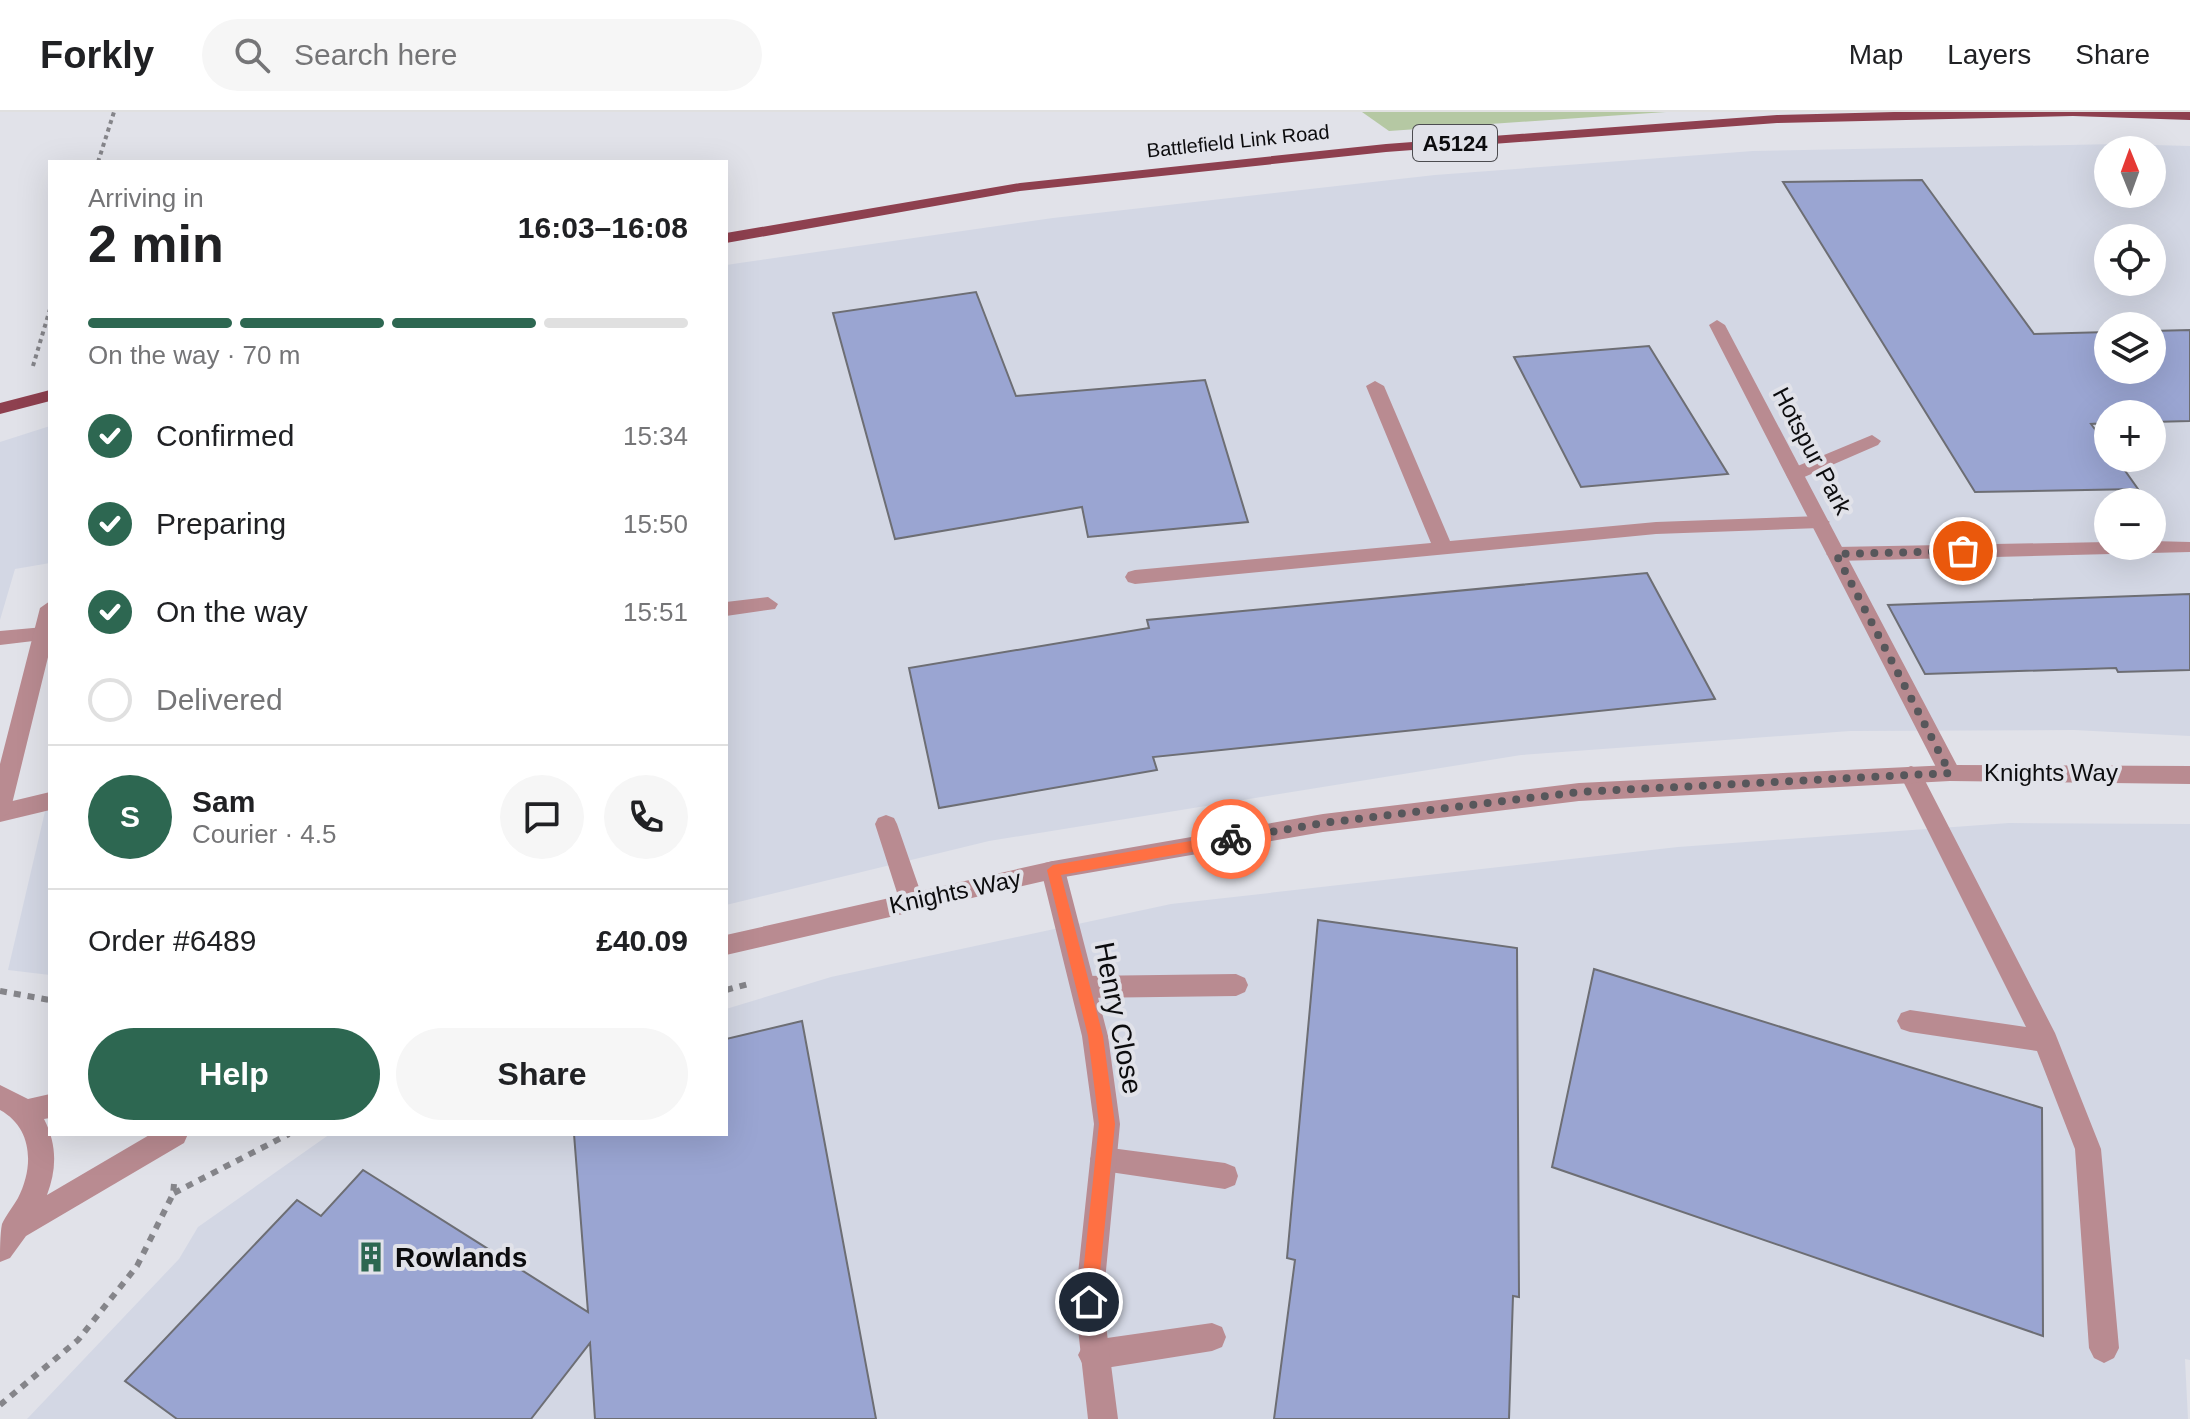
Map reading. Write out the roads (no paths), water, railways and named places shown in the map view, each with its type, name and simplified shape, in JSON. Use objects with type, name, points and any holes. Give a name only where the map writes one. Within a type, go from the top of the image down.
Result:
[{"type":"main road","name":"Battlefield Link Road","points":[[728,238],[1020,187],[1386,148],[1777,119],[2073,112],[2190,116]]},
{"type":"main road","points":[[0,409],[48,396]]},
{"type":"street","name":"Hotspur Park","points":[[1717,325],[1950,773]]},
{"type":"street","points":[[1375,386],[1443,548]]},
{"type":"street","points":[[1795,474],[1872,441]]},
{"type":"street","points":[[1135,577],[1656,528],[1820,522]]},
{"type":"street","points":[[1836,554],[2186,547]]},
{"type":"street","points":[[728,609],[768,604]]},
{"type":"street","points":[[48,617],[0,811],[48,801]]},
{"type":"street","points":[[0,638],[44,634]]},
{"type":"street","points":[[28,703],[48,698]]},
{"type":"street","name":"Knights Way","points":[[728,945],[1053,870],[1323,823],[1579,792],[1950,773],[2190,775]]},
{"type":"street","points":[[1911,775],[2046,1041],[2088,1149],[2104,1348]]},
{"type":"street","points":[[886,824],[912,902]]},
{"type":"street","name":"Henry Close","points":[[1053,870],[1095,1036],[1107,1124],[1089,1302],[1103,1419]]},
{"type":"street","points":[[1083,987],[1236,985]]},
{"type":"street","points":[[1910,1021],[2046,1041]]},
{"type":"street","points":[[0,1097],[37,1109],[43,1160],[32,1203],[20,1225],[0,1248]]},
{"type":"street","points":[[20,1225],[172,1136]]},
{"type":"street","points":[[1103,1159],[1225,1176]]},
{"type":"street","points":[[1093,1355],[1212,1337]]},
{"type":"place","name":"Rowlands","points":[[371,1257]]}]
